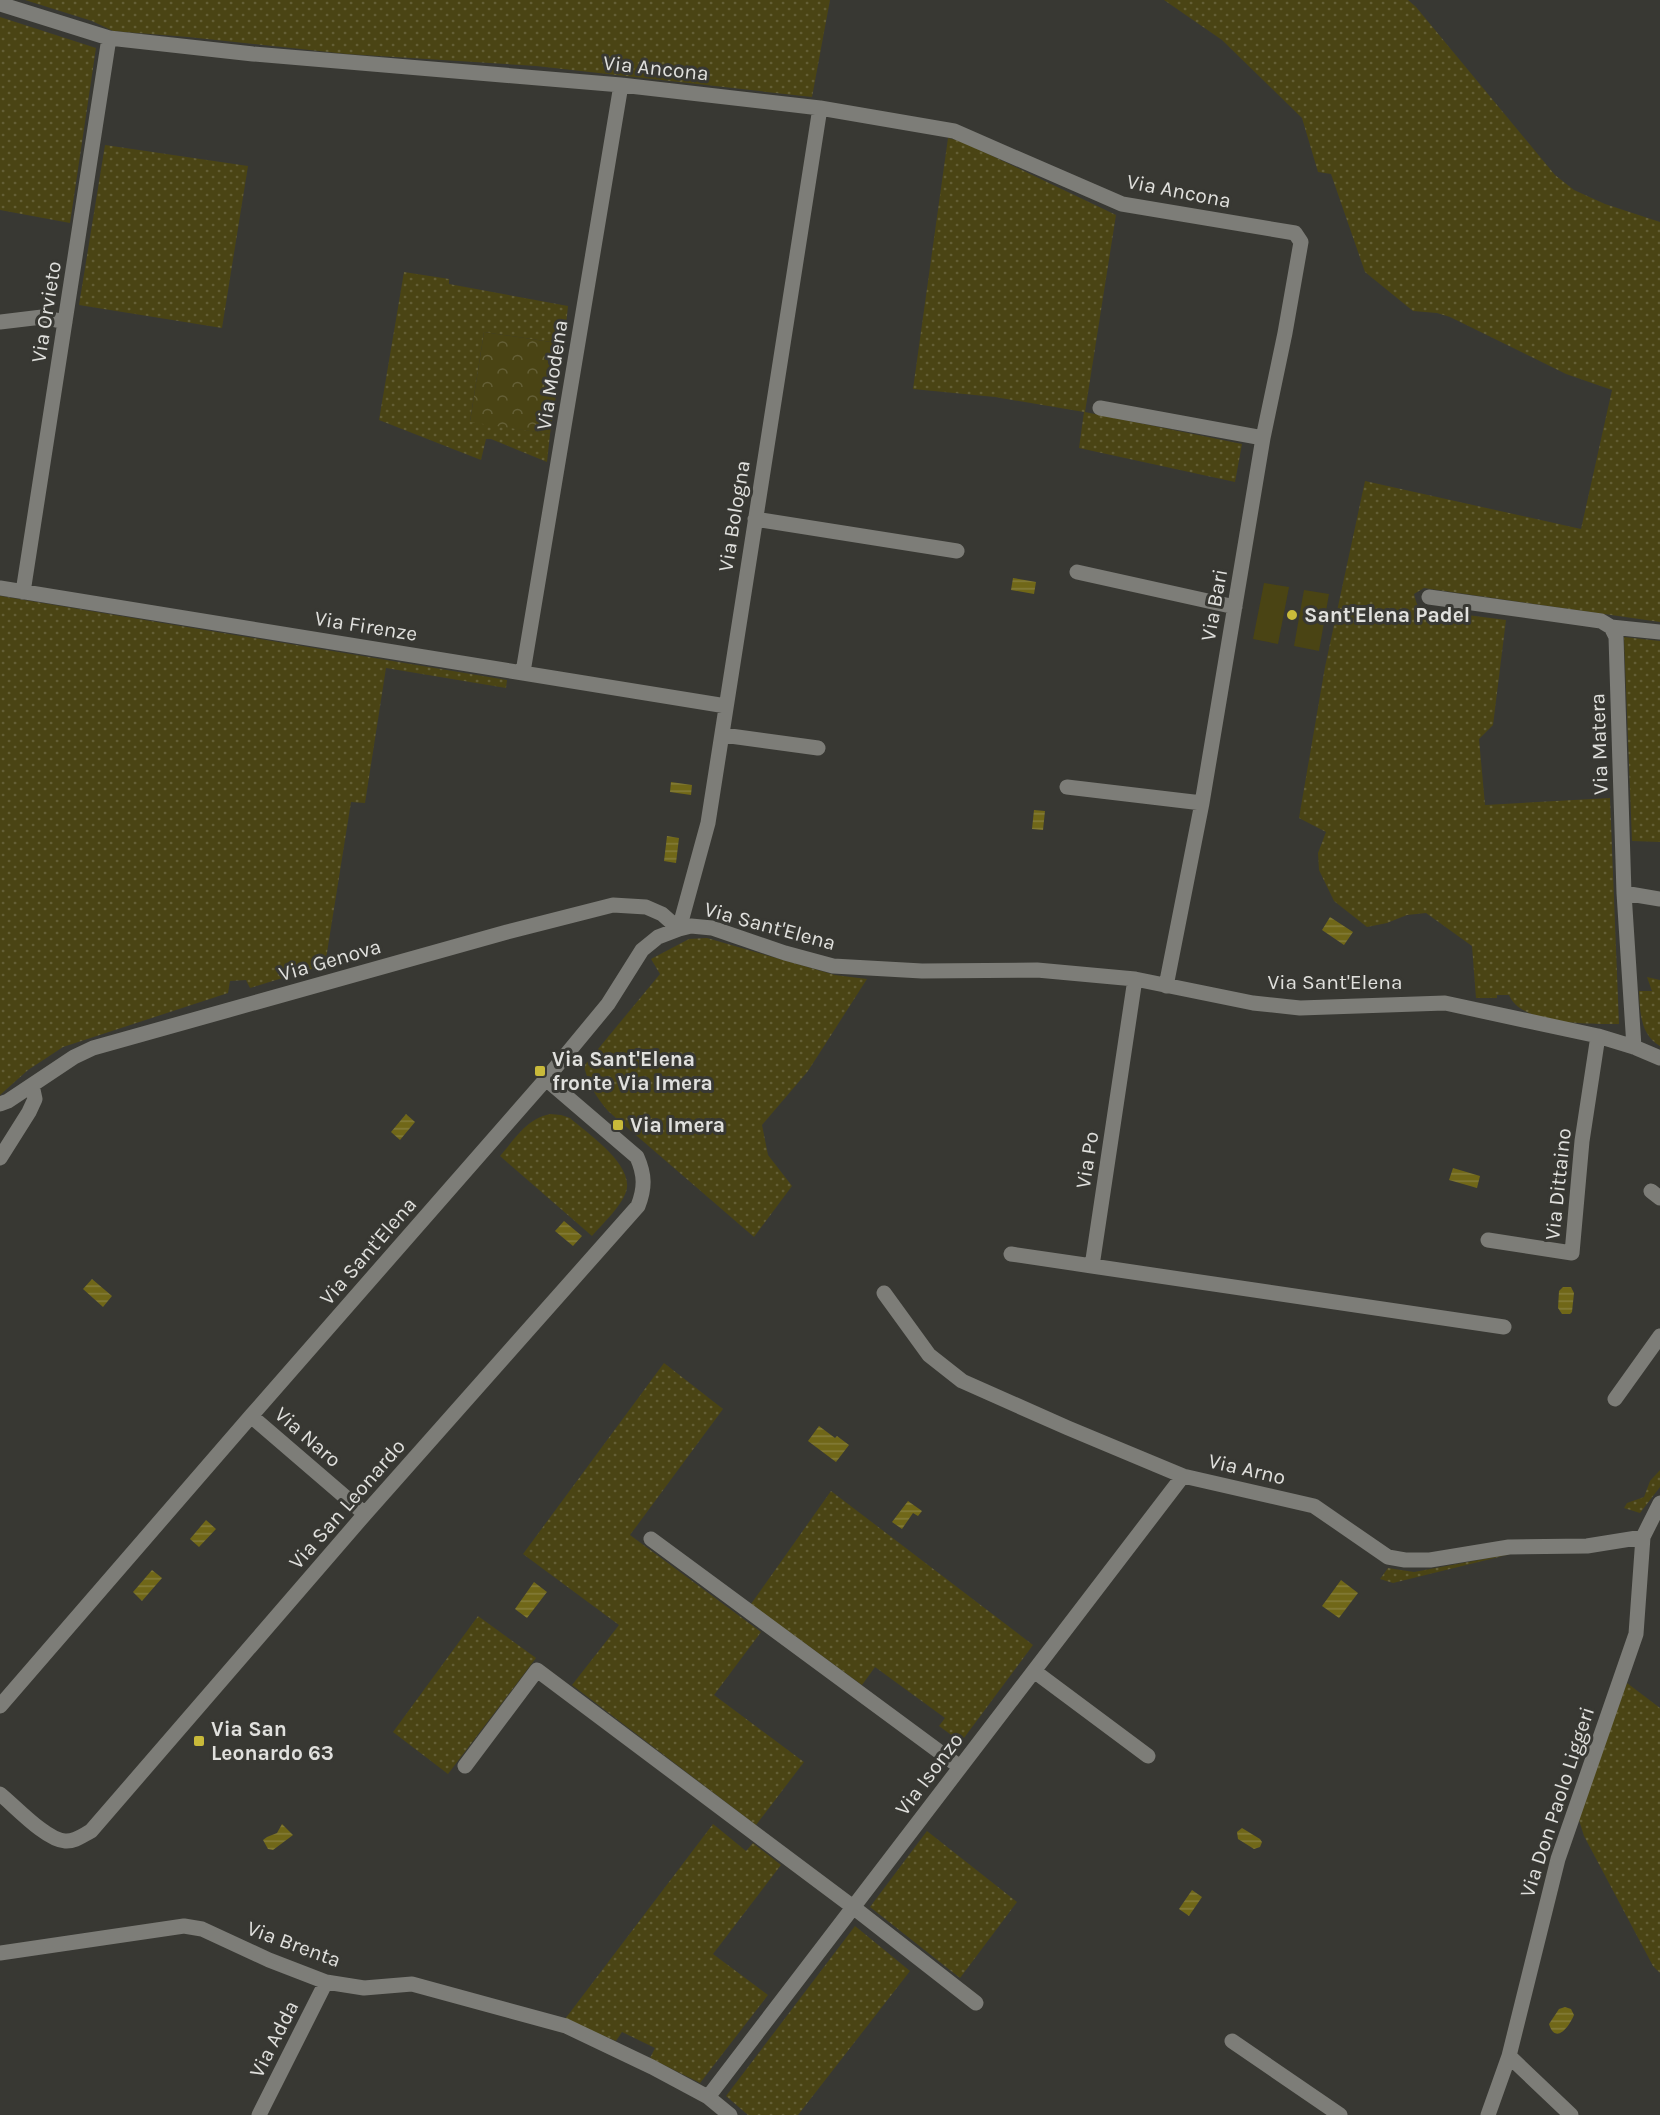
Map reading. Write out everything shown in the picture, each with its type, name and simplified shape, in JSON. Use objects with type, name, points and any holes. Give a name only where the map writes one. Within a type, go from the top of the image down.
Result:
[{"type":"street","name":"Via Ancona","points":[[0,4],[109,38],[253,54],[621,85],[820,108],[954,131],[1122,204],[1294,233]]},
{"type":"street","name":"Via Orvieto","points":[[23,592],[109,38]]},
{"type":"street","name":"Via Modena","points":[[523,672],[621,85]]},
{"type":"street","name":"Via Bologna","points":[[679,929],[708,823],[820,108]]},
{"type":"street","name":"Via Bari","points":[[1166,986],[1202,803],[1263,438],[1301,242],[1294,233]]},
{"type":"street","points":[[0,321],[42,317],[65,322]]},
{"type":"street","points":[[1100,408],[1263,438]]},
{"type":"street","points":[[755,519],[957,551]]},
{"type":"street","points":[[1077,572],[1234,607]]},
{"type":"street","name":"Via Firenze","points":[[0,588],[726,706]]},
{"type":"street","points":[[1429,597],[1601,621],[1611,627],[1660,632]]},
{"type":"street","name":"Via Matera","points":[[1611,627],[1616,637],[1624,892],[1634,1047]]},
{"type":"street","points":[[723,735],[818,748]]},
{"type":"street","points":[[1067,787],[1202,803]]},
{"type":"street","points":[[1624,892],[1660,899]]},
{"type":"street","name":"Via Genova","points":[[0,1104],[74,1057],[93,1048],[507,932],[613,905],[646,907],[662,914],[679,929]]},
{"type":"street","name":"Via Sant'Elena","points":[[0,1706],[546,1079],[608,1004],[642,950],[658,937],[691,926],[712,928],[785,953],[833,966],[922,970],[1037,970],[1136,979],[1253,1003],[1300,1008],[1445,1003],[1598,1036],[1660,1058]]},
{"type":"street","name":"Via Po","points":[[1092,1266],[1136,979]]},
{"type":"street","name":"Via Dittaino","points":[[1488,1240],[1572,1252],[1582,1141],[1598,1036]]},
{"type":"street","name":"Via San Leonardo","points":[[0,1794],[52,1837],[64,1841],[77,1839],[91,1831],[365,1514],[638,1206],[644,1193],[644,1180],[643,1169],[637,1157],[546,1079]]},
{"type":"street","points":[[0,1158],[35,1099],[32,1085]]},
{"type":"street","points":[[1011,1254],[1504,1327]]},
{"type":"street","name":"Via Arno","points":[[884,1293],[929,1355],[962,1381],[1183,1476],[1314,1506],[1388,1557],[1430,1560],[1509,1547],[1587,1546],[1643,1537]]},
{"type":"street","points":[[1615,1399],[1660,1336]]},
{"type":"street","name":"Via Naro","points":[[251,1416],[365,1514]]},
{"type":"street","name":"Via Isonzo","points":[[708,2097],[1183,1476]]},
{"type":"street","name":"Via Don Paolo Liggeri","points":[[1488,2115],[1509,2056],[1558,1859],[1636,1634],[1643,1537],[1660,1503]]},
{"type":"street","points":[[651,1539],[960,1767]]},
{"type":"street","points":[[465,1766],[537,1670],[853,1907],[976,2003]]},
{"type":"street","points":[[1034,1671],[1148,1756]]},
{"type":"street","name":"Via Brenta","points":[[0,1953],[184,1926],[202,1929],[269,1960],[326,1982],[364,1988],[412,1984],[566,2026],[708,2097],[730,2115]]},
{"type":"street","name":"Via Adda","points":[[259,2115],[326,1982]]},
{"type":"street","points":[[1232,2041],[1340,2115]]},
{"type":"street","points":[[1509,2056],[1571,2115]]},
{"type":"green space","points":[[25,0],[830,0],[812,97],[536,66],[347,54],[113,31],[92,21]]},
{"type":"green space","points":[[1164,0],[1408,0],[1555,175],[1574,190],[1605,204],[1660,222],[1660,622],[1424,588],[1414,594],[1420,610],[1427,615],[1444,612],[1506,620],[1493,725],[1479,739],[1485,805],[1610,798],[1619,1024],[1575,1023],[1542,1017],[1516,1005],[1509,995],[1497,995],[1497,998],[1476,998],[1472,946],[1426,913],[1407,915],[1387,923],[1367,927],[1334,901],[1319,870],[1318,853],[1326,832],[1299,818],[1325,667],[1365,481],[1581,529],[1612,390],[1566,374],[1450,317],[1437,313],[1413,311],[1365,272],[1331,174],[1318,172],[1302,118],[1222,40]]},
{"type":"green space","points":[[0,17],[96,48],[70,223],[0,210]]},
{"type":"green space","points":[[948,138],[963,142],[1116,215],[1085,412],[1242,444],[1235,482],[1079,448],[1084,412],[995,397],[913,389]]},
{"type":"green space","points":[[105,145],[248,166],[222,328],[79,305]]},
{"type":"green space","points":[[404,272],[449,279],[449,284],[568,306],[564,344],[484,332],[470,421],[550,434],[547,462],[491,439],[486,439],[481,460],[379,420]]},
{"type":"green space","points":[[484,332],[564,344],[550,434],[470,422]]},
{"type":"green space","points":[[1264,583],[1289,587],[1278,644],[1253,639]]},
{"type":"green space","points":[[1304,590],[1329,594],[1319,651],[1294,646]]},
{"type":"green space","points":[[0,596],[507,680],[506,688],[386,668],[365,803],[351,802],[325,965],[250,988],[246,980],[230,981],[228,993],[63,1047],[28,1070],[0,1095]]},
{"type":"green space","points":[[1624,637],[1660,641],[1660,842],[1632,841]]},
{"type":"green space","points":[[707,938],[835,975],[867,979],[808,1071],[762,1125],[768,1155],[792,1186],[754,1237],[608,1111],[593,1090],[584,1066],[660,974],[651,959],[689,939]]},
{"type":"green space","points":[[1647,977],[1660,980],[1660,1046],[1648,1036],[1642,1022],[1639,991],[1652,991]]},
{"type":"green space","points":[[550,1114],[570,1118],[598,1141],[624,1171],[627,1182],[626,1192],[616,1210],[592,1236],[500,1156],[528,1125]]},
{"type":"green space","points":[[664,1363],[723,1409],[630,1535],[761,1632],[714,1695],[804,1762],[756,1825],[572,1685],[619,1625],[523,1554]]},
{"type":"green space","points":[[1660,1470],[1660,1487],[1640,1513],[1624,1508],[1627,1503],[1644,1497],[1650,1481]]},
{"type":"green space","points":[[831,1491],[1033,1645],[961,1742],[939,1726],[945,1718],[875,1667],[862,1685],[751,1604]]},
{"type":"green space","points":[[1511,1554],[1393,1583],[1380,1579],[1388,1568],[1414,1572]]},
{"type":"green space","points":[[478,1616],[536,1658],[448,1774],[393,1732]]},
{"type":"green space","points":[[1627,1683],[1660,1708],[1660,1973],[1653,1966],[1584,1836],[1578,1817]]},
{"type":"green space","points":[[713,1824],[746,1851],[753,1843],[781,1865],[713,1954],[768,1995],[700,2083],[650,2058],[655,2048],[622,2032],[616,2041],[565,2019]]},
{"type":"green space","points":[[927,1831],[1017,1902],[960,1978],[870,1907]]},
{"type":"green space","points":[[855,1926],[910,1971],[798,2115],[748,2115],[726,2096]]},
{"type":"shaded area","points":[[1013,578],[1036,582],[1034,594],[1011,590]]},
{"type":"shaded area","points":[[671,782],[692,785],[691,795],[670,792]]},
{"type":"shaded area","points":[[1034,810],[1045,811],[1043,830],[1032,829]]},
{"type":"shaded area","points":[[667,836],[679,838],[676,863],[664,861]]},
{"type":"shaded area","points":[[1330,917],[1353,932],[1344,945],[1322,930]]},
{"type":"shaded area","points":[[406,1114],[415,1122],[400,1140],[391,1132]]},
{"type":"shaded area","points":[[1453,1168],[1480,1176],[1477,1188],[1449,1180]]},
{"type":"shaded area","points":[[564,1221],[582,1236],[573,1246],[555,1231]]},
{"type":"shaded area","points":[[92,1279],[112,1296],[103,1307],[83,1289]]},
{"type":"shaded area","points":[[1563,1287],[1571,1287],[1574,1293],[1570,1314],[1562,1314],[1558,1308],[1559,1291]]},
{"type":"shaded area","points":[[819,1426],[849,1445],[836,1462],[808,1441]]},
{"type":"shaded area","points":[[908,1501],[922,1511],[918,1516],[913,1513],[902,1529],[892,1522]]},
{"type":"shaded area","points":[[206,1520],[216,1529],[199,1547],[190,1539]]},
{"type":"shaded area","points":[[152,1570],[162,1578],[142,1601],[133,1592]]},
{"type":"shaded area","points":[[1341,1580],[1358,1593],[1339,1618],[1322,1606]]},
{"type":"shaded area","points":[[534,1582],[547,1592],[527,1618],[515,1609]]},
{"type":"shaded area","points":[[282,1824],[293,1835],[273,1850],[268,1849],[263,1840],[277,1833]]},
{"type":"shaded area","points":[[1242,1828],[1260,1839],[1262,1842],[1260,1847],[1254,1849],[1238,1839],[1237,1832]]},
{"type":"shaded area","points":[[1192,1890],[1202,1897],[1189,1916],[1179,1909]]},
{"type":"shaded area","points":[[1565,2007],[1571,2009],[1574,2015],[1563,2032],[1555,2033],[1549,2024],[1559,2009]]},
{"type":"place","name":"Sant'Elena Padel","points":[[1292,615]]},
{"type":"place","name":"Via Sant'Elena fronte Via Imera","points":[[540,1071]]},
{"type":"place","name":"Via Imera","points":[[618,1125]]},
{"type":"place","name":"Via San Leonardo 63","points":[[199,1741]]}]
